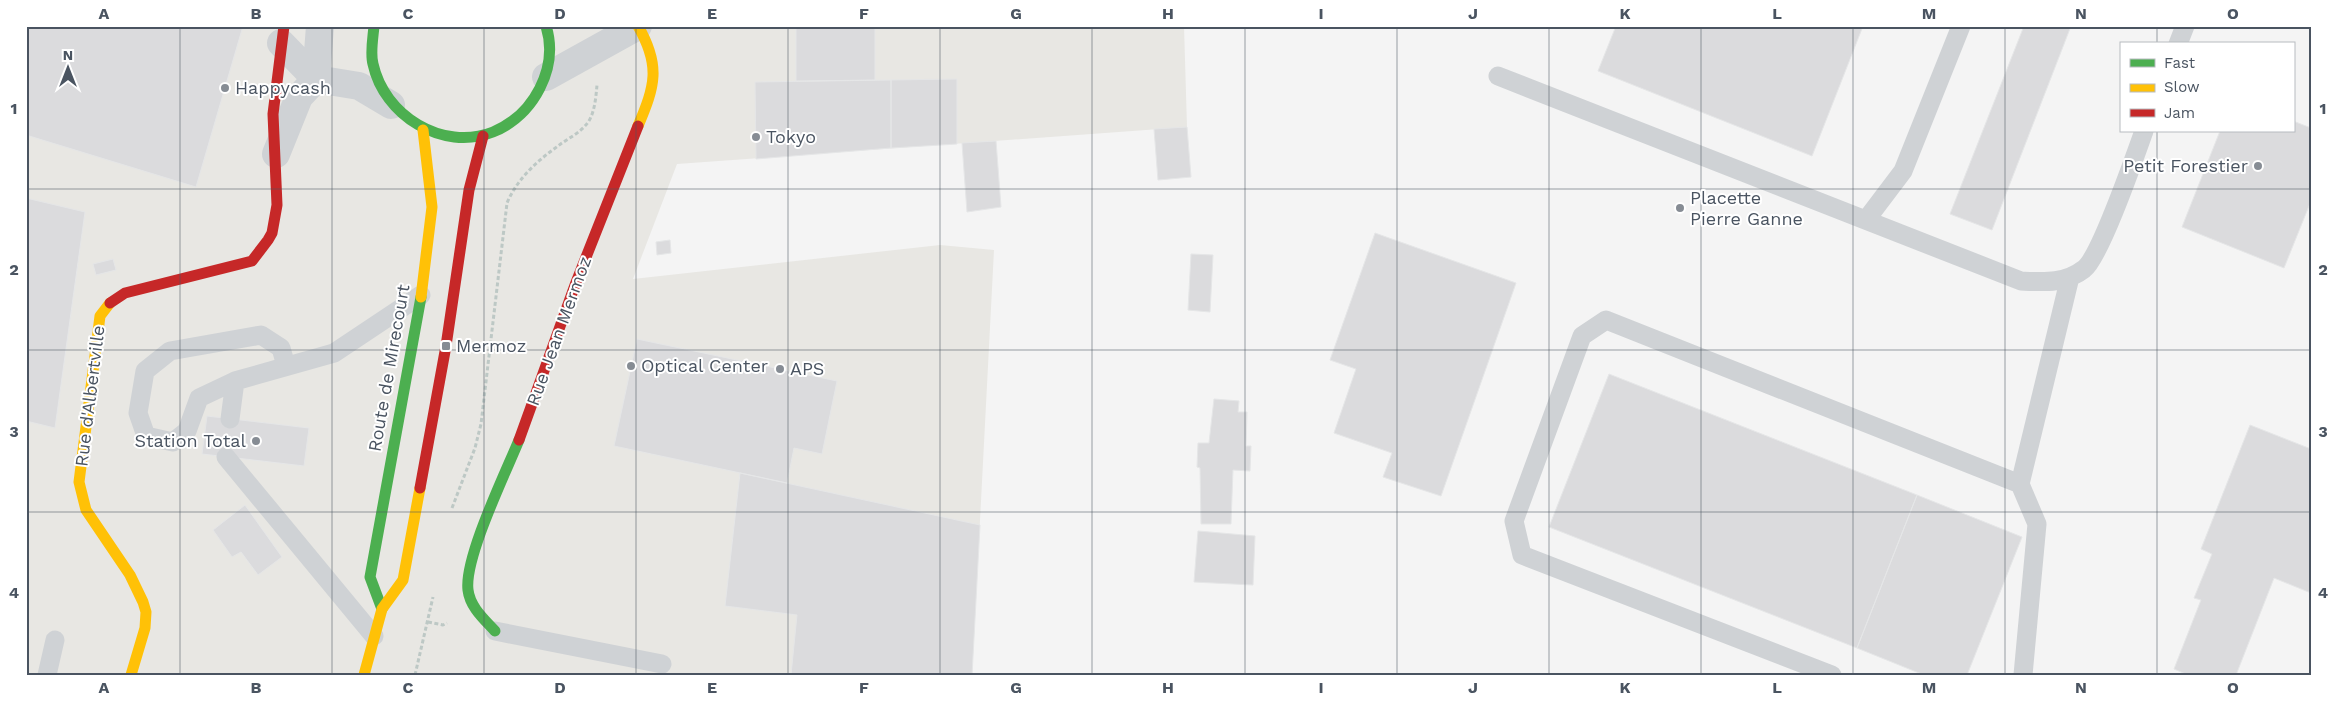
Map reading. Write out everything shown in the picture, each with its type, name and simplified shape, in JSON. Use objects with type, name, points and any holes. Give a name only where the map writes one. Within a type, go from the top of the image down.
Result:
[{"type":"street","points":[[320,26],[316,79],[360,86],[391,105]]},
{"type":"street","points":[[374,26],[371,48],[373,68],[380,88],[391,105],[405,119],[423,130],[442,136],[462,138],[483,136],[504,127],[522,115],[536,97],[546,77],[550,56],[546,26]]},
{"type":"street","name":"Rue Jean Mermoz","points":[[495,631],[474,608],[468,589],[472,557],[522,432],[575,285],[652,92],[656,67],[652,51],[638,26],[546,77]]},
{"type":"street","name":"Rue d'Albertville","points":[[276,154],[299,97],[316,79],[283,35]]},
{"type":"street","name":"Rue d'Albertville","points":[[131,675],[146,626],[146,609],[139,592],[86,510],[80,496],[79,482],[100,316],[110,303],[125,294],[252,261],[272,233],[275,213],[276,154],[273,116],[283,35]]},
{"type":"street","name":"Route de Mirecourt","points":[[382,609],[370,577],[421,295],[432,207],[423,130]]},
{"type":"street","points":[[364,675],[382,609],[403,580],[446,346],[469,190],[483,136]]},
{"type":"lane","points":[[1866,220],[1903,171],[1961,26]]},
{"type":"lane","points":[[2179,42],[2185,26]]},
{"type":"lane","points":[[1498,76],[2021,282],[2055,282],[2070,277],[2086,268],[2105,231],[2144,132]]},
{"type":"lane","points":[[2023,675],[2037,524],[2020,484],[2070,277]]},
{"type":"lane","points":[[286,366],[281,348],[260,335],[170,351],[145,371],[138,413],[146,436],[173,442],[188,431],[199,398],[235,381],[334,353],[421,295]]},
{"type":"lane","points":[[1832,675],[1522,556],[1514,520],[1582,336],[1606,320],[2020,484]]},
{"type":"lane","points":[[230,419],[235,381]]},
{"type":"lane","points":[[226,457],[374,636]]},
{"type":"lane","points":[[495,631],[662,664]]},
{"type":"lane","points":[[47,675],[55,640]]},
{"type":"path","points":[[451,515],[481,424],[507,202],[513,190],[541,159],[578,132],[589,120],[596,98],[598,48]]},
{"type":"path","points":[[415,675],[434,592]]},
{"type":"shaded area","points":[[26,26],[1184,26],[1187,127],[677,164],[633,279],[940,245],[994,250],[972,675],[26,675]]},
{"type":"building","points":[[26,26],[243,26],[196,187],[26,135]]},
{"type":"building","points":[[796,26],[875,26],[875,80],[796,81]]},
{"type":"building","points":[[1616,26],[1863,26],[1812,156],[1598,71]]},
{"type":"building","points":[[2024,26],[2071,26],[1992,230],[1950,214]]},
{"type":"building","points":[[957,79],[957,144],[891,148],[891,80]]},
{"type":"building","points":[[891,80],[891,148],[756,159],[755,82]]},
{"type":"building","name":"Petit Forestier","points":[[2294,121],[2311,128],[2311,201],[2284,268],[2182,227],[2220,132],[2294,132]]},
{"type":"building","points":[[1187,127],[1191,177],[1158,180],[1154,129]]},
{"type":"building","points":[[996,141],[1001,207],[967,212],[962,143]]},
{"type":"building","points":[[26,198],[85,212],[55,428],[26,421]]},
{"type":"building","points":[[1375,233],[1516,283],[1441,496],[1383,477],[1392,453],[1334,433],[1356,369],[1330,360]]},
{"type":"building","points":[[670,240],[671,253],[657,255],[656,242]]},
{"type":"building","points":[[1191,254],[1213,255],[1210,312],[1188,310]]},
{"type":"building","points":[[113,259],[116,270],[96,275],[93,264]]},
{"type":"building","points":[[637,339],[837,381],[822,454],[794,448],[787,483],[614,446]]},
{"type":"building","points":[[1609,374],[1917,495],[1857,648],[1549,527]]},
{"type":"building","points":[[1214,399],[1239,401],[1238,412],[1247,412],[1246,446],[1251,446],[1250,471],[1233,470],[1231,524],[1201,524],[1200,468],[1197,467],[1198,443],[1209,443]]},
{"type":"building","name":"Station Total","points":[[207,416],[309,428],[304,466],[202,454]]},
{"type":"building","points":[[2250,425],[2311,449],[2311,593],[2274,578],[2236,675],[2188,675],[2174,669],[2201,600],[2194,598],[2212,554],[2201,549]]},
{"type":"building","points":[[740,473],[980,525],[972,675],[791,675],[797,615],[725,606]]},
{"type":"building","points":[[1917,495],[2022,537],[1967,675],[1924,675],[1857,648]]},
{"type":"building","points":[[245,505],[282,557],[258,575],[241,552],[232,557],[213,530]]},
{"type":"building","points":[[1198,531],[1255,536],[1253,585],[1194,582]]},
{"type":"traffic: fast","points":[[374,26],[372,60],[379,82],[389,99],[402,113],[418,125],[436,133],[454,137],[474,137],[493,132],[508,124],[531,102],[546,74],[549,58],[546,26]]},
{"type":"traffic: fast","points":[[382,609],[370,577],[421,297]]},
{"type":"traffic: fast","points":[[495,631],[478,612],[469,596],[469,576],[472,558],[479,537],[519,440]]},
{"type":"traffic: slow","points":[[638,26],[645,40],[653,65],[652,87],[638,126]]},
{"type":"traffic: slow","points":[[421,297],[432,207],[423,130]]},
{"type":"traffic: slow","points":[[110,303],[100,316],[79,482],[86,510],[130,575],[146,612],[145,628],[131,675]]},
{"type":"traffic: slow","points":[[364,675],[382,609],[403,580],[420,488]]},
{"type":"traffic: jam","points":[[110,303],[125,293],[252,261],[268,240],[272,233],[277,205],[273,114],[284,26]]},
{"type":"traffic: jam","points":[[519,440],[575,285],[638,126]]},
{"type":"traffic: jam","points":[[420,488],[446,346],[469,190],[483,136]]},
{"type":"place","name":"Happycash","points":[[225,88]]},
{"type":"place","name":"Tokyo","points":[[756,137]]},
{"type":"place","name":"Petit Forestier","points":[[2258,166]]},
{"type":"place","name":"Placette Pierre Ganne","points":[[1680,208]]},
{"type":"place","name":"Mermoz","points":[[446,346]]},
{"type":"place","name":"Optical Center","points":[[631,366]]},
{"type":"place","name":"APS","points":[[780,369]]},
{"type":"place","name":"Station Total","points":[[256,441]]}]
